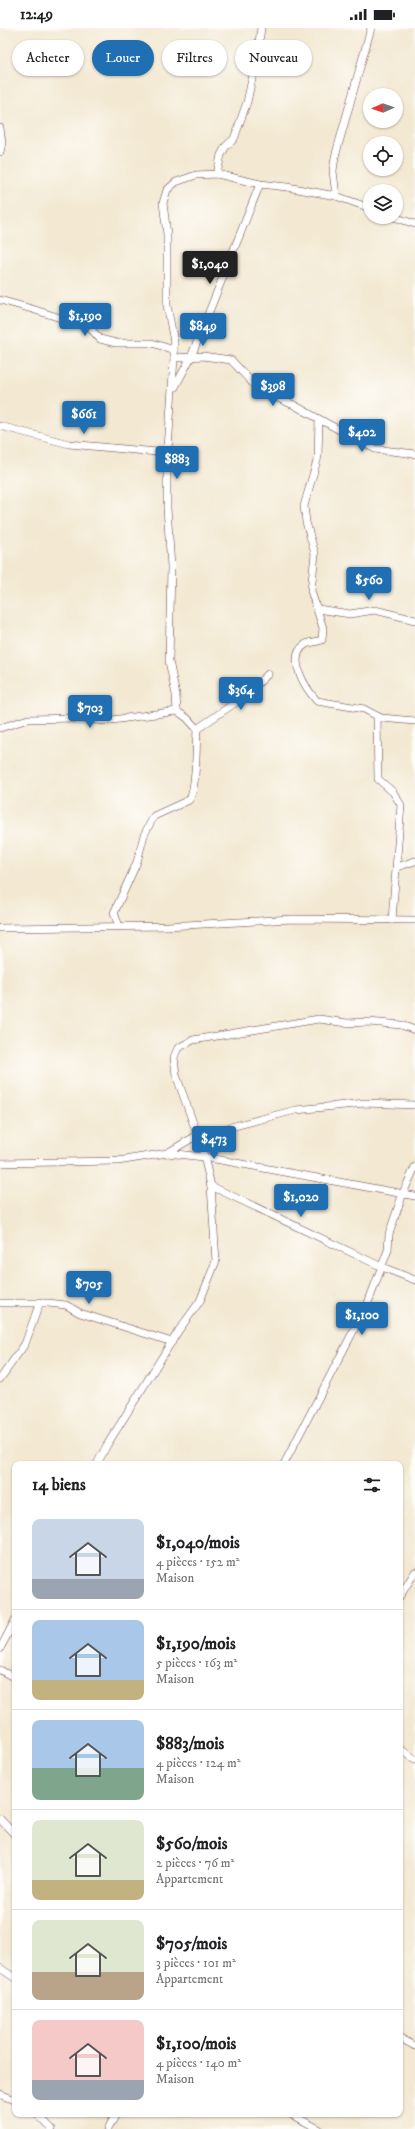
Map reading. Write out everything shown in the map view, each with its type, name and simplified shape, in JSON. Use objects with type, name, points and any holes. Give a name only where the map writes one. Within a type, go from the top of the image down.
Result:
[{"type":"street","points":[[217,174],[221,155],[226,146],[234,139],[247,102],[256,61],[261,28]]},
{"type":"street","points":[[336,196],[333,171],[335,157],[368,41],[368,28]]},
{"type":"street","points":[[0,128],[2,143],[0,152]]},
{"type":"street","points":[[177,712],[169,646],[171,566],[167,508],[168,453],[173,391],[174,354],[167,306],[164,198],[167,190],[176,182],[196,175],[217,174],[260,184],[287,187],[336,196],[363,206]]},
{"type":"street","points":[[173,391],[191,357],[260,184]]},
{"type":"street","points":[[403,220],[415,224]]},
{"type":"street","points":[[0,300],[90,327],[100,339],[116,343],[152,344],[174,354],[191,357],[231,360],[259,390],[294,405],[375,449],[415,454]]},
{"type":"street","points":[[319,419],[318,457],[304,506],[306,522],[315,554],[311,591],[318,609],[323,637],[322,640],[307,644],[297,657],[301,679],[317,701],[354,706],[364,709],[377,716],[415,721]]},
{"type":"street","points":[[0,426],[69,444],[168,453]]},
{"type":"street","points":[[318,609],[350,614],[375,610],[415,620]]},
{"type":"street","points":[[197,729],[231,706],[268,674]]},
{"type":"street","points":[[0,728],[28,719],[71,718],[106,721],[177,712],[187,718],[197,729],[192,797],[185,803],[157,814],[151,822],[141,842],[137,862],[114,913],[119,926]]},
{"type":"street","points":[[377,716],[378,779],[393,792],[401,805],[392,920]]},
{"type":"street","points":[[397,867],[415,861]]},
{"type":"street","points":[[0,928],[168,926],[292,919],[415,920]]},
{"type":"street","points":[[99,1461],[107,1445],[172,1342],[200,1301],[216,1262],[211,1186],[202,1148],[196,1136],[176,1075],[174,1057],[178,1048],[193,1040],[319,1019],[347,1023],[368,1022],[395,1024],[415,1030]]},
{"type":"street","points":[[167,1153],[196,1136],[296,1110],[365,1103],[415,1105]]},
{"type":"street","points":[[0,1163],[118,1161],[167,1153],[204,1157],[415,1196]]},
{"type":"street","points":[[286,1461],[368,1304],[388,1250],[389,1234],[403,1193],[415,1167]]},
{"type":"street","points":[[211,1186],[382,1267],[415,1280]]},
{"type":"street","points":[[0,1303],[40,1302],[66,1305],[80,1313],[172,1342]]},
{"type":"street","points":[[0,1379],[25,1344],[40,1302]]},
{"type":"street","points":[[403,1591],[415,1572]]},
{"type":"street","points":[[0,1648],[12,1626]]},
{"type":"street","points":[[0,1670],[12,1676]]},
{"type":"street","points":[[403,1751],[415,1760]]},
{"type":"street","points":[[0,1819],[12,1832]]},
{"type":"street","points":[[0,1968],[12,1976]]},
{"type":"street","points":[[403,2040],[415,2046]]},
{"type":"street","points":[[0,2094],[12,2099]]},
{"type":"street","points":[[40,2117],[52,2129]]},
{"type":"street","points":[[108,2129],[114,2117]]},
{"type":"street","points":[[296,2117],[319,2129]]}]
